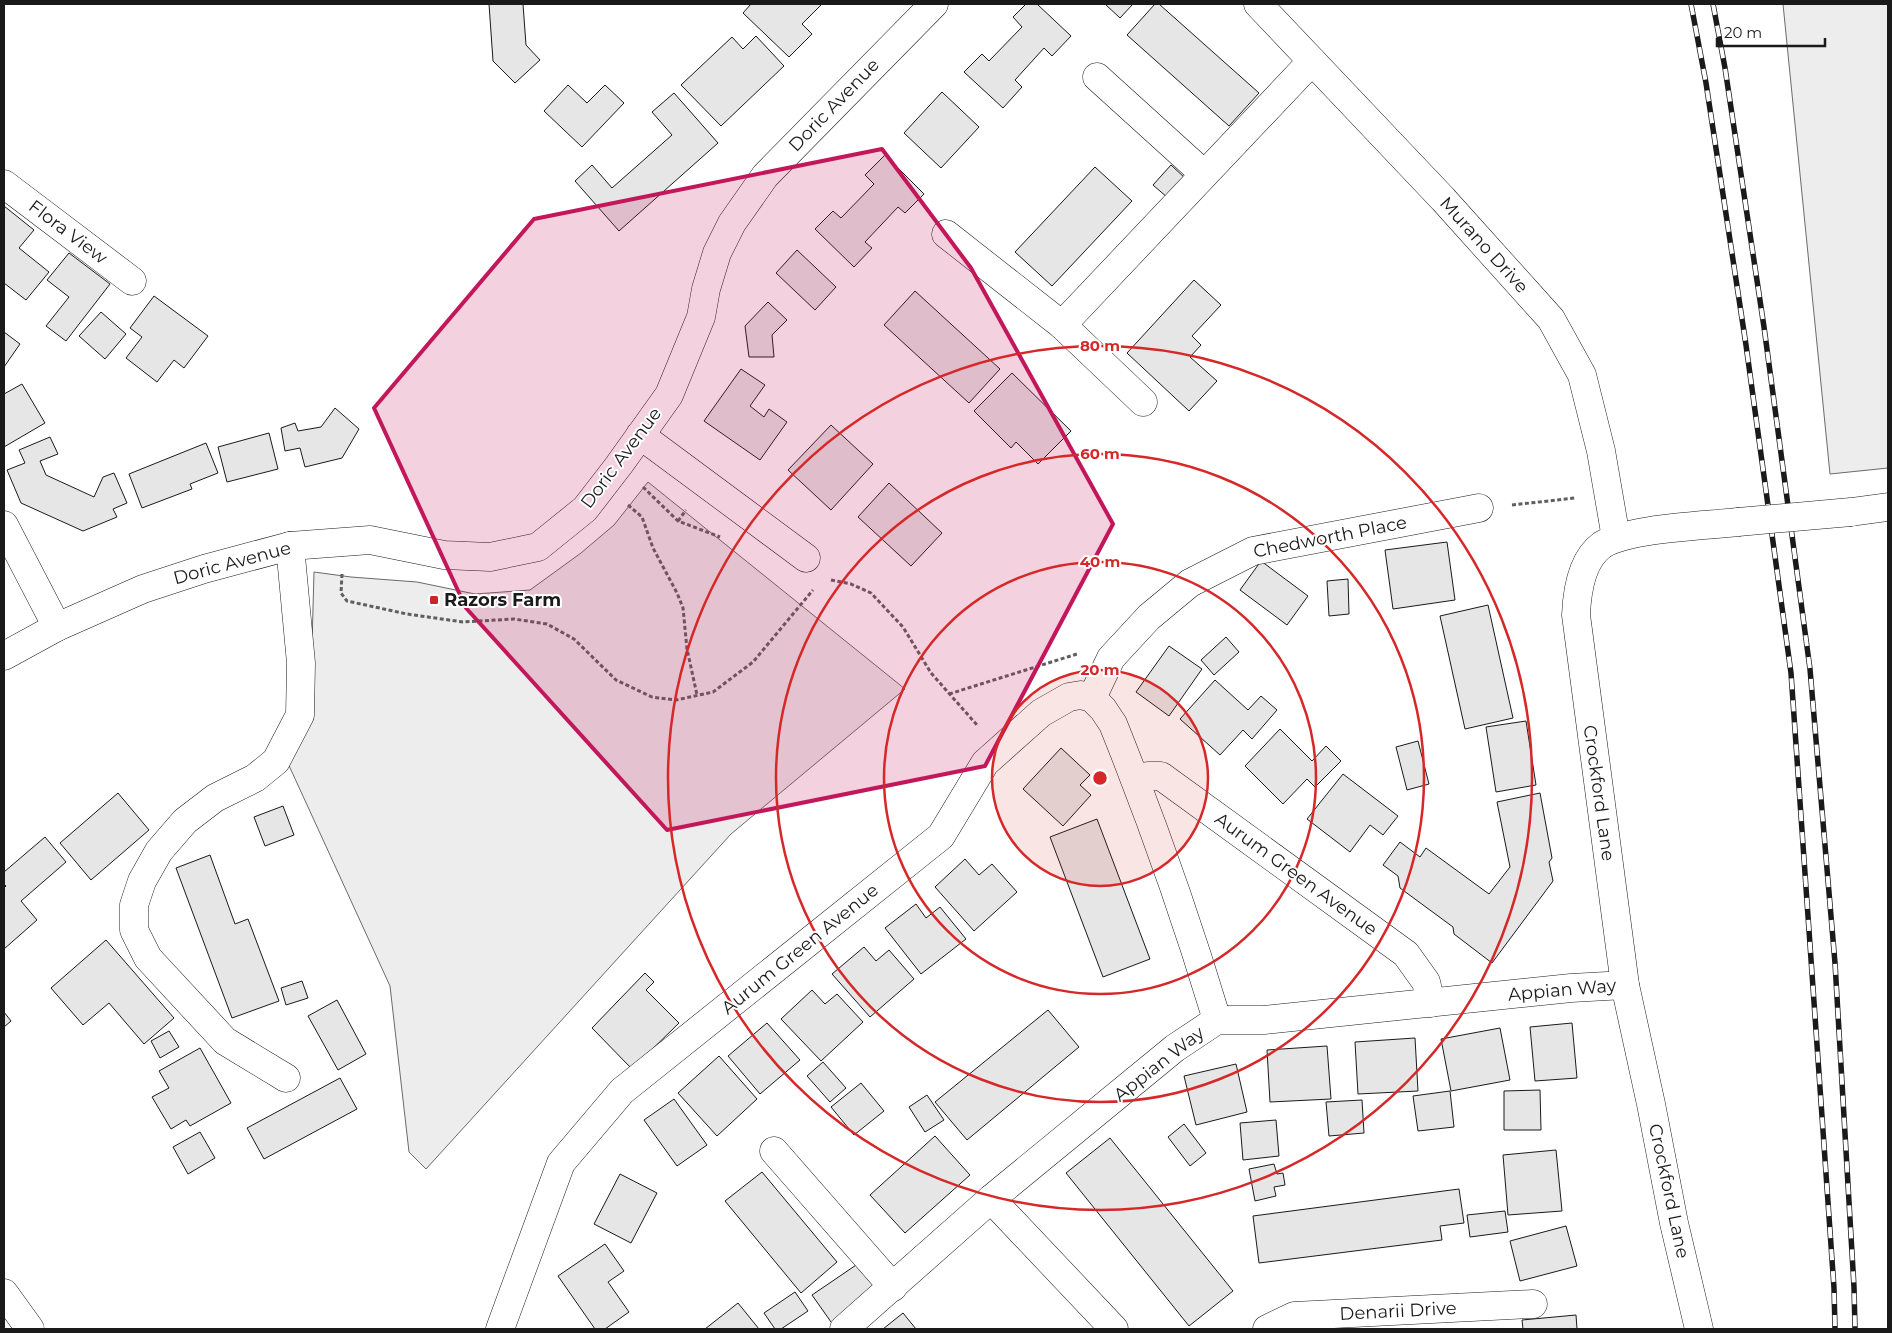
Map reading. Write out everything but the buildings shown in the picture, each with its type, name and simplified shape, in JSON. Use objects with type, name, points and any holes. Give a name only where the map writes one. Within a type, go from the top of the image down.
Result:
[{"type":"street","name":"Doric Avenue","points":[[4,656],[57,628],[143,589],[204,569],[290,546],[370,540],[444,555],[490,557],[538,547],[585,509],[669,395],[701,317],[706,289],[717,253],[732,223],[765,176],[934,4]]},
{"type":"street","name":"Murano Drive","points":[[1258,4],[1442,199],[1551,319],[1582,376],[1601,451],[1616,538]]},
{"type":"street","points":[[1062,325],[1312,61]]},
{"type":"street","points":[[1097,77],[1204,174]]},
{"type":"street","name":"Flora View","points":[[4,184],[132,281]]},
{"type":"street","points":[[946,234],[1062,325],[1142,402]]},
{"type":"street","points":[[640,434],[806,558]]},
{"type":"street","name":"Crockford Lane","points":[[1699,1329],[1674,1223],[1626,985],[1576,615],[1579,583],[1590,559],[1601,546],[1616,538],[1630,534],[1888,507]]},
{"type":"street","name":"Chedworth Place","points":[[1092,698],[1110,658],[1149,616],[1190,583],[1253,551],[1479,508]]},
{"type":"street","points":[[4,525],[57,628]]},
{"type":"street","points":[[286,1078],[225,1041],[148,958],[134,930],[134,905],[142,881],[159,851],[185,821],[215,798],[255,778],[276,761],[300,715],[301,662],[290,546]]},
{"type":"street","name":"Aurum Green Avenue","points":[[501,1325],[562,1163],[622,1091],[941,836],[985,763],[1041,713],[1069,697],[1081,695],[1092,698]]},
{"type":"street","points":[[1092,698],[1114,724],[1135,778],[1161,848],[1201,968],[1216,1020]]},
{"type":"street","name":"Aurum Green Avenue","points":[[1135,778],[1161,776],[1406,954],[1426,982],[1431,1003]]},
{"type":"street","name":"Appian Way","points":[[844,1329],[991,1199],[1175,1048],[1216,1020],[1264,1020],[1562,989],[1626,985]]},
{"type":"street","points":[[774,1150],[893,1286]]},
{"type":"street","points":[[991,1199],[1114,1329]]},
{"type":"street","points":[[4,1293],[30,1329]]},
{"type":"street","name":"Denarii Drive","points":[[1267,1329],[1294,1316],[1533,1304]]},
{"type":"path","points":[[1479,508],[1575,498]]},
{"type":"path","points":[[621,499],[642,517],[653,548],[683,608],[686,642],[697,695]]},
{"type":"path","points":[[343,566],[341,593],[347,601],[408,614],[463,622],[514,619],[548,624],[574,639],[616,680],[652,697],[676,700],[713,692],[753,662],[817,586]]},
{"type":"path","points":[[871,593],[904,627],[931,673],[977,725]]},
{"type":"path","points":[[949,694],[1082,652]]},
{"type":"highlighted area","points":[[882,149],[971,268],[1113,524],[985,766],[667,830],[466,608],[374,408],[534,219]]},
{"type":"shaded area","points":[[1783,4],[1888,4],[1888,468],[1830,474]]},
{"type":"shaded area","points":[[648,482],[905,689],[731,834],[426,1169],[409,1152],[390,986],[286,759],[310,717],[314,572],[417,582],[475,594],[530,590],[581,553],[614,525]]},
{"type":"railway","points":[[1691,4],[1706,83],[1746,345],[1791,673],[1834,1288],[1835,1329]]},
{"type":"railway","points":[[1713,4],[1725,68],[1764,327],[1810,669],[1835,963],[1855,1329]]},
{"type":"place","name":"Razors Farm","points":[[434,600]]}]
